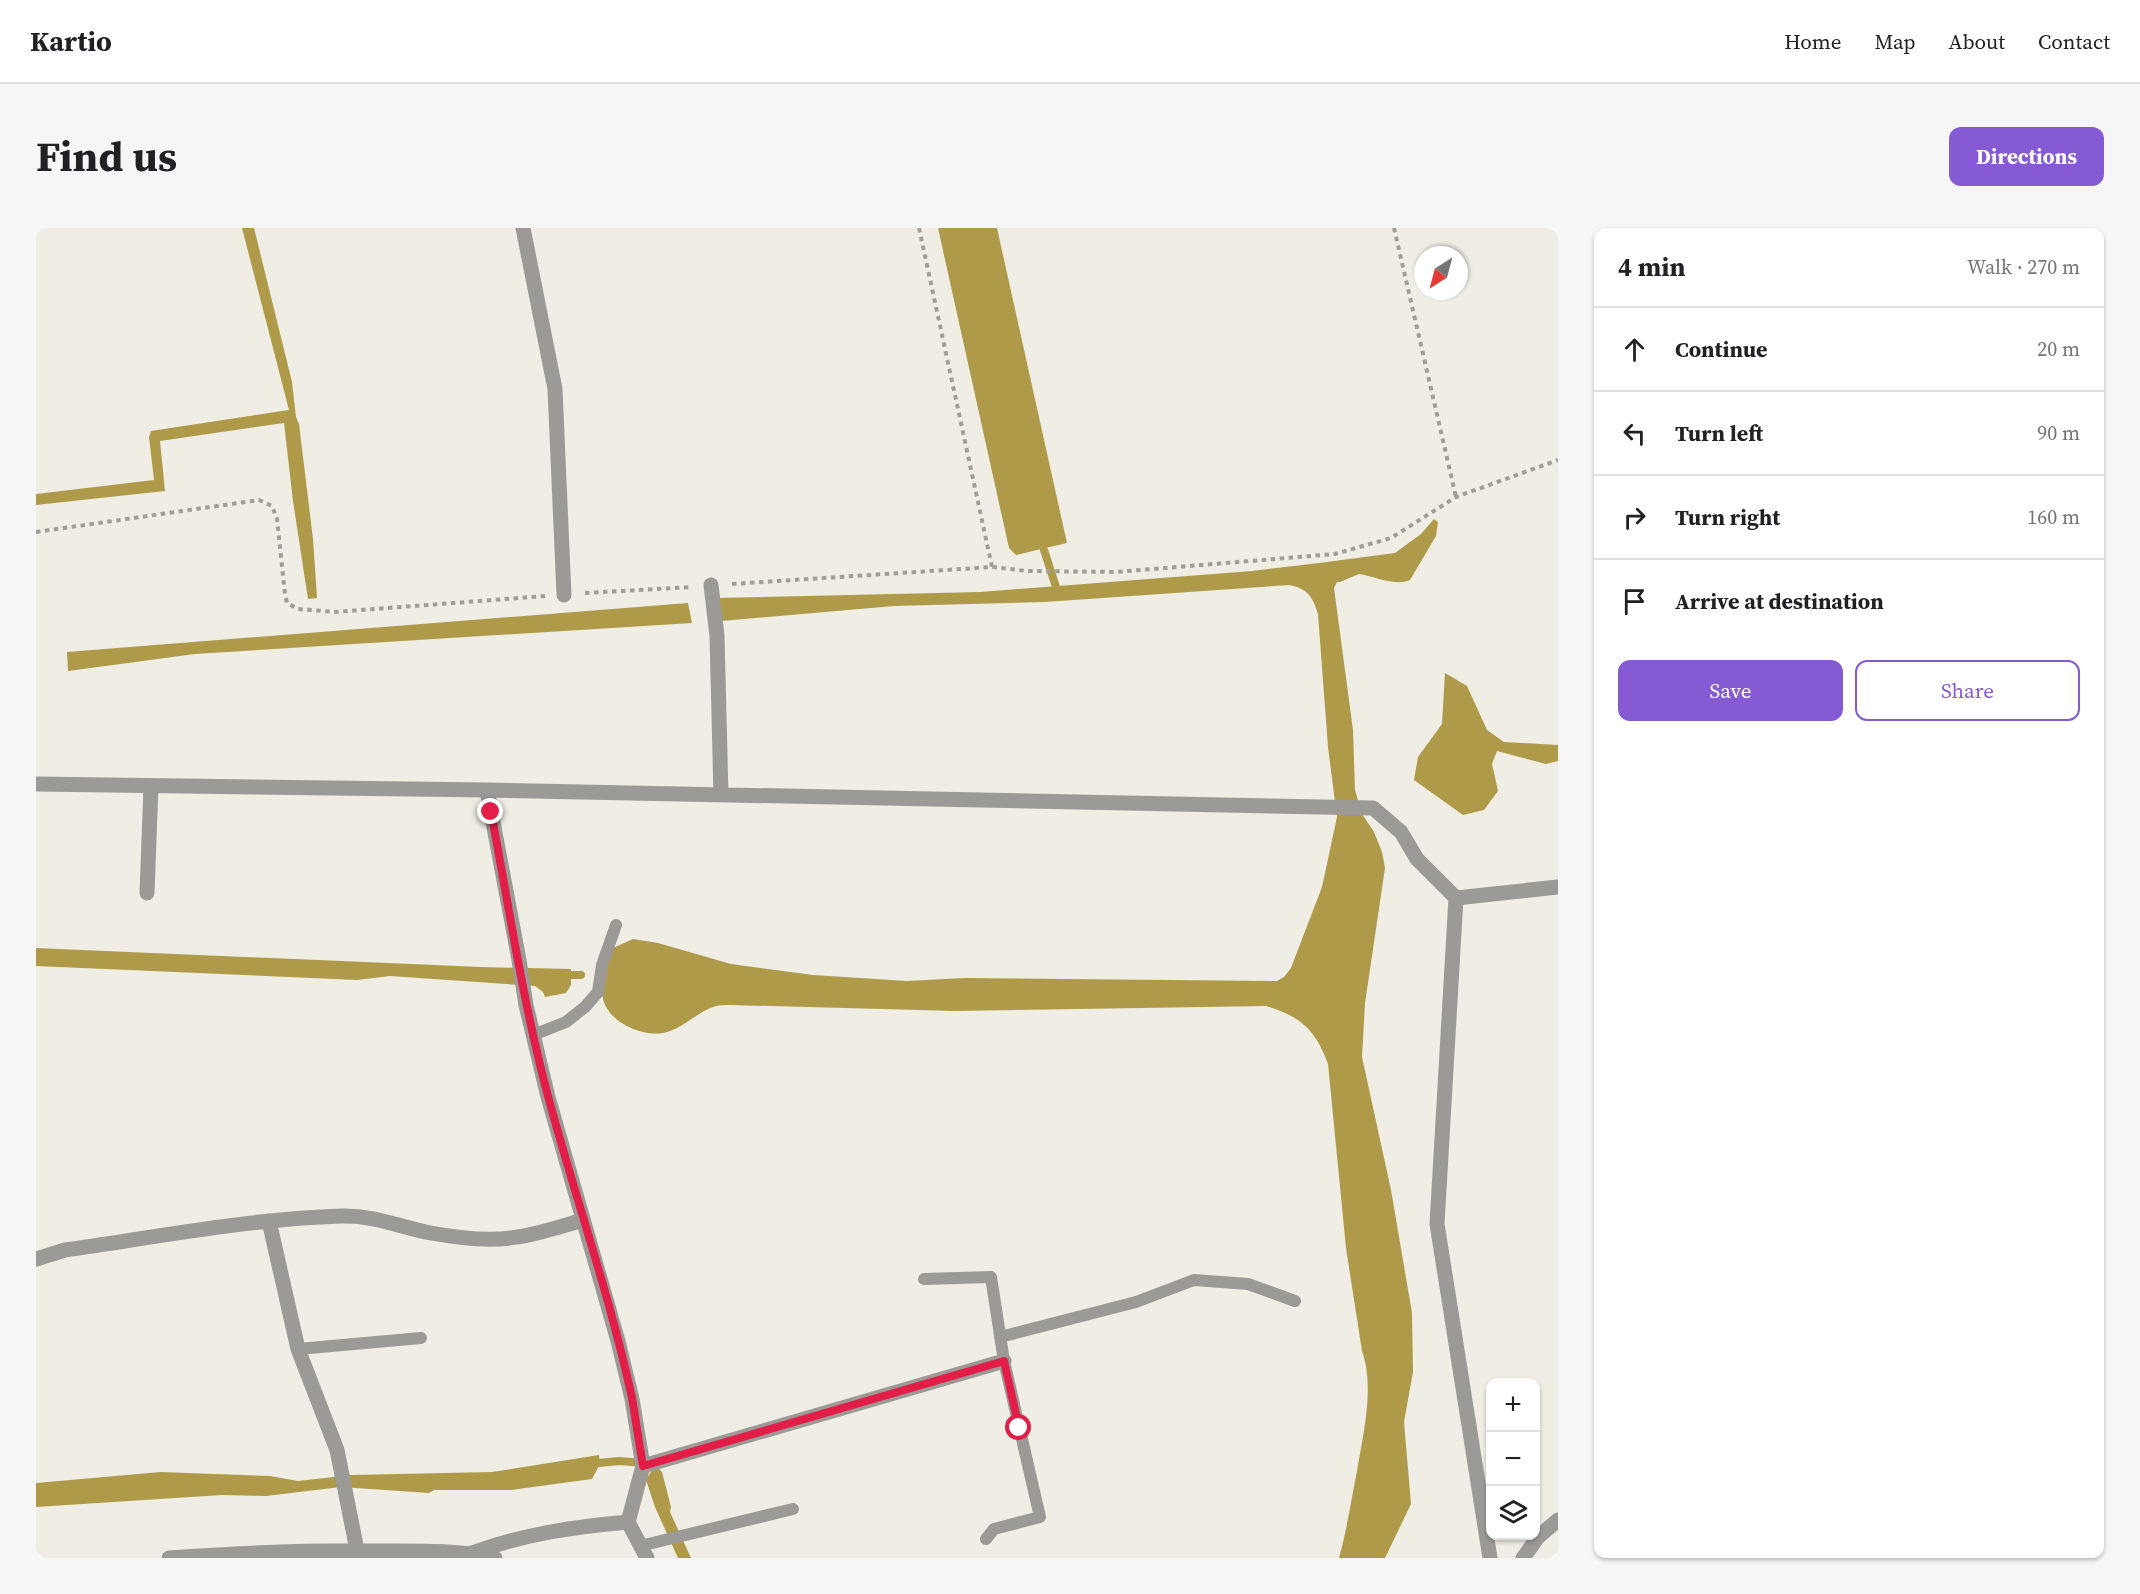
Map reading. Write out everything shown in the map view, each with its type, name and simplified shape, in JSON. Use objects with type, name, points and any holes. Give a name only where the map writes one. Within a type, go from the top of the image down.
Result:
[{"type":"street","points":[[524,228],[555,389],[564,595]]},
{"type":"street","points":[[712,593],[717,636],[721,795]]},
{"type":"street","points":[[36,784],[487,790],[1373,808],[1401,832],[1417,859],[1456,898],[1437,1224],[1490,1558]]},
{"type":"street","points":[[147,893],[151,786]]},
{"type":"street","points":[[487,790],[533,1035],[632,1399],[643,1466],[628,1522],[644,1552]]},
{"type":"street","points":[[1456,898],[1558,887]]},
{"type":"street","points":[[36,1258],[65,1250],[268,1221],[342,1216],[372,1217],[428,1233],[483,1239],[516,1238],[584,1220]]},
{"type":"street","points":[[268,1221],[298,1349],[337,1450],[357,1550]]},
{"type":"street","points":[[643,1466],[1004,1361]]},
{"type":"street","points":[[1523,1558],[1538,1536],[1558,1521]]},
{"type":"street","points":[[472,1553],[502,1542],[560,1529],[628,1522]]},
{"type":"street","points":[[169,1558],[240,1553],[357,1550],[472,1553],[495,1558]]},
{"type":"lane","points":[[533,1035],[566,1022],[585,1007],[598,992],[602,965],[611,945],[616,925]]},
{"type":"lane","points":[[924,1280],[991,1277],[1004,1361],[1040,1517],[994,1529],[986,1539]]},
{"type":"lane","points":[[1000,1337],[1136,1302],[1194,1280],[1248,1284],[1295,1300]]},
{"type":"lane","points":[[298,1349],[421,1338]]},
{"type":"lane","points":[[644,1552],[670,1538],[793,1509]]},
{"type":"path","points":[[920,228],[992,567]]},
{"type":"path","points":[[1394,228],[1456,497]]},
{"type":"path","points":[[36,532],[259,500],[272,506],[277,519],[287,603],[298,609],[335,612],[564,595],[712,593],[992,567],[1027,571],[1116,572],[1335,554],[1391,538],[1456,497],[1558,460]]},
{"type":"shaded area","points":[[242,228],[254,228],[292,382],[313,539],[317,598],[308,599],[284,423],[160,441],[165,491],[36,505],[36,494],[154,480],[149,437],[151,431],[289,410]]},
{"type":"shaded area","points":[[938,228],[997,228],[1067,543],[1016,555],[1009,548]]},
{"type":"shaded area","points":[[1434,519],[1438,522],[1436,536],[1410,580],[1393,582],[1365,575],[1349,574],[1341,577],[1334,588],[1353,730],[1355,790],[1362,814],[1374,832],[1382,852],[1385,868],[1365,1003],[1362,1057],[1391,1190],[1412,1313],[1413,1372],[1404,1422],[1411,1504],[1385,1558],[1339,1558],[1365,1427],[1368,1380],[1346,1248],[1328,1064],[1318,1042],[1305,1026],[1288,1014],[1266,1006],[955,1011],[724,1005],[709,1008],[674,1030],[647,1033],[626,1026],[609,1012],[604,1003],[602,982],[613,948],[633,939],[658,943],[731,964],[813,975],[907,981],[964,978],[1277,981],[1284,977],[1291,968],[1322,887],[1337,817],[1328,747],[1318,614],[1314,603],[1305,591],[1289,585],[1045,602],[894,606],[721,621],[715,598],[980,592],[1252,571],[1395,553],[1421,534]]},
{"type":"shaded area","points":[[688,603],[692,623],[195,654],[68,671],[67,652]]},
{"type":"shaded area","points":[[1445,673],[1467,686],[1487,730],[1504,742],[1558,745],[1558,761],[1546,764],[1497,751],[1492,764],[1498,791],[1484,810],[1463,815],[1414,780],[1418,757],[1442,724]]},
{"type":"shaded area","points":[[36,948],[571,969],[571,985],[566,993],[545,997],[543,992],[535,986],[390,976],[357,980],[36,966]]},
{"type":"shaded area","points":[[599,1455],[600,1464],[592,1479],[511,1490],[434,1490],[429,1493],[341,1487],[266,1496],[222,1495],[36,1507],[36,1483],[161,1472],[270,1476],[298,1481],[351,1475],[492,1472]]},
{"type":"shaded area","points":[[659,1469],[662,1472],[671,1507],[670,1512],[691,1558],[678,1558],[655,1507],[646,1480],[652,1470]]},
{"type":"waterway","points":[[1044,550],[1056,587]]},
{"type":"waterway","points":[[1339,578],[1358,570]]},
{"type":"waterway","points":[[561,975],[581,975]]},
{"type":"waterway","points":[[589,1464],[619,1461],[645,1463]]},
{"type":"route","points":[[491,812],[526,1005],[548,1096],[618,1341],[632,1399],[643,1466],[1004,1361],[1019,1428]]}]
